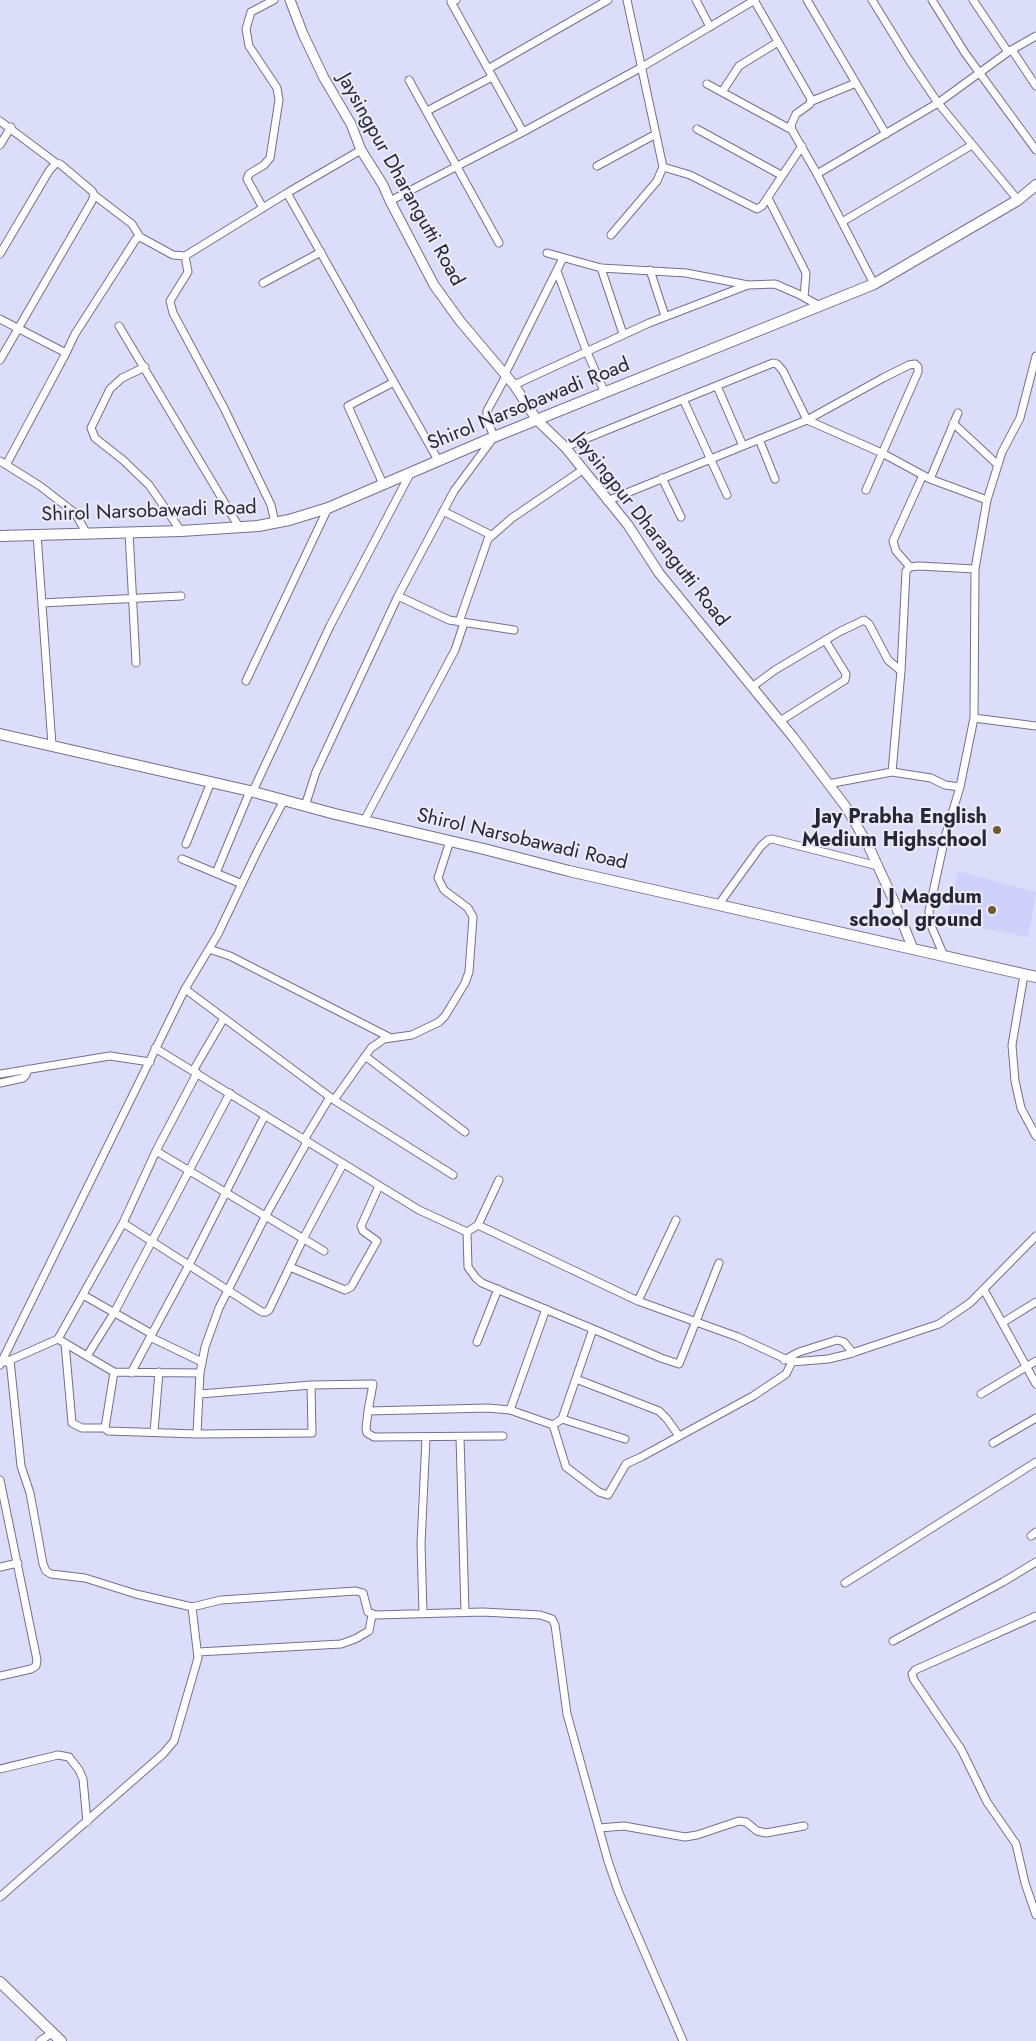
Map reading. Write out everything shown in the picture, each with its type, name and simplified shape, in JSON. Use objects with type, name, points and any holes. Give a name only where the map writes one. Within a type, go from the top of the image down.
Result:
[{"type":"main road","name":"Shirol Narsobawadi Road","points":[[0,536],[181,531],[258,526],[276,523],[328,508],[494,437],[874,284],[1018,200],[1036,185]]},
{"type":"main road","name":"Shirol Narsobawadi Road","points":[[0,734],[252,791],[304,806],[569,871],[1036,977]]},
{"type":"main road","points":[[0,1982],[61,2041]]},
{"type":"street","points":[[263,208],[247,179],[249,174],[264,165],[270,158],[279,100],[277,88],[249,46],[246,28],[251,12],[274,0]]},
{"type":"street","name":"Jaysingpur Dharangutti Road","points":[[290,0],[303,34],[324,78],[351,124],[361,150],[383,184],[434,285],[460,321],[514,384],[537,420],[566,448],[584,469],[607,501],[628,525],[659,573],[780,721],[846,807],[878,866],[913,949]]},
{"type":"street","points":[[456,0],[452,2],[523,132]]},
{"type":"street","points":[[488,69],[608,0]]},
{"type":"street","points":[[611,235],[657,181],[663,167],[627,0]]},
{"type":"street","points":[[696,0],[710,27]]},
{"type":"street","points":[[390,201],[523,132],[642,67],[754,0],[812,102]]},
{"type":"street","points":[[807,0],[886,134]]},
{"type":"street","points":[[872,0],[938,103],[1018,200]]},
{"type":"street","points":[[932,0],[960,45],[1036,150]]},
{"type":"street","points":[[973,0],[1036,86]]},
{"type":"street","points":[[817,174],[938,103],[1010,51],[1036,37]]},
{"type":"street","points":[[722,92],[739,66],[778,42]]},
{"type":"street","points":[[426,111],[492,77]]},
{"type":"street","points":[[410,80],[499,242]]},
{"type":"street","points":[[856,83],[812,102],[796,114],[791,125],[874,284]]},
{"type":"street","points":[[707,84],[792,130]]},
{"type":"street","points":[[0,121],[56,163],[60,164],[92,191],[94,196],[132,224],[140,237],[173,255],[185,256],[361,150]]},
{"type":"street","points":[[0,145],[10,127]]},
{"type":"street","points":[[697,129],[781,175]]},
{"type":"street","points":[[598,166],[656,134]]},
{"type":"street","points":[[842,222],[972,145]]},
{"type":"street","points":[[663,167],[690,175],[754,209],[760,208],[768,198],[781,175],[802,146]]},
{"type":"street","points":[[0,254],[3,242],[56,163]]},
{"type":"street","points":[[287,193],[438,460]]},
{"type":"street","points":[[0,360],[94,196]]},
{"type":"street","points":[[768,198],[806,273],[804,297]]},
{"type":"street","points":[[87,534],[75,512],[40,486],[3,463],[75,334],[136,239],[140,237]]},
{"type":"street","points":[[263,284],[321,252]]},
{"type":"street","points":[[547,253],[601,268],[686,273],[748,285],[775,284],[818,305]]},
{"type":"street","points":[[185,256],[188,272],[170,300],[173,313],[224,408],[271,506],[276,523]]},
{"type":"street","points":[[304,806],[316,772],[398,596],[443,510],[494,437],[487,411],[563,258]]},
{"type":"street","points":[[601,268],[623,334]]},
{"type":"street","points":[[650,270],[665,316]]},
{"type":"street","points":[[557,271],[586,350],[605,393]]},
{"type":"street","points":[[514,384],[665,316],[748,285]]},
{"type":"street","points":[[0,319],[66,353]]},
{"type":"street","points":[[119,326],[239,527]]},
{"type":"street","points":[[944,956],[930,923],[929,911],[943,846],[960,787],[974,718],[975,569],[987,500],[1002,452],[1020,418],[1036,356]]},
{"type":"street","points":[[566,448],[773,363],[777,364],[783,371],[807,420],[882,453],[923,476],[987,500]]},
{"type":"street","points":[[607,501],[807,420],[883,378],[915,364],[918,367],[918,372],[866,490]]},
{"type":"street","points":[[145,367],[122,378],[110,388],[91,428],[95,438],[123,460],[148,485],[181,531]]},
{"type":"street","points":[[383,484],[348,406],[394,382]]},
{"type":"street","points":[[717,386],[743,446]]},
{"type":"street","points":[[683,399],[727,495]]},
{"type":"street","points":[[930,479],[958,413]]},
{"type":"street","points":[[953,422],[998,465]]},
{"type":"street","points":[[759,439],[775,479]]},
{"type":"street","points":[[364,821],[455,650],[484,548],[491,535],[512,518],[584,469]]},
{"type":"street","points":[[216,873],[252,791],[330,626],[411,472]]},
{"type":"street","points":[[910,567],[896,551],[893,541],[923,476]]},
{"type":"street","points":[[662,478],[681,517]]},
{"type":"street","points":[[246,681],[328,508]]},
{"type":"street","points":[[443,510],[491,535]]},
{"type":"street","points":[[129,532],[136,663]]},
{"type":"street","points":[[37,534],[52,745]]},
{"type":"street","points":[[892,772],[901,671],[906,571],[910,567],[919,566],[975,569]]},
{"type":"street","points":[[42,603],[181,596]]},
{"type":"street","points":[[398,596],[449,620],[514,630]]},
{"type":"street","points":[[752,687],[775,670],[825,640],[864,620],[869,624],[888,660],[901,671]]},
{"type":"street","points":[[780,721],[845,680],[846,674],[825,640]]},
{"type":"street","points":[[974,718],[1036,726]]},
{"type":"street","points":[[828,784],[892,772],[931,778],[945,785],[960,787]]},
{"type":"street","points":[[186,844],[211,782]]},
{"type":"street","points":[[1,1364],[78,1204],[150,1062],[155,1048],[185,989],[218,934],[284,800]]},
{"type":"street","points":[[719,904],[761,846],[772,839],[878,866]]},
{"type":"street","points":[[197,1434],[200,1372],[205,1347],[219,1308],[305,1141],[332,1098],[371,1048],[384,1039],[412,1034],[439,1022],[459,994],[469,972],[472,912],[444,890],[438,878],[450,841]]},
{"type":"street","points":[[182,859],[242,884]]},
{"type":"street","points":[[208,949],[238,959],[390,1038]]},
{"type":"street","points":[[1024,975],[1012,1045],[1014,1081],[1021,1108],[1036,1136]]},
{"type":"street","points":[[185,989],[332,1098],[453,1175]]},
{"type":"street","points":[[224,1018],[156,1151],[123,1223],[83,1295],[61,1341],[72,1423],[82,1428],[105,1428],[108,1431],[197,1434],[312,1433],[311,1385]]},
{"type":"street","points":[[155,1048],[419,1210],[467,1232]]},
{"type":"street","points":[[0,1074],[110,1056],[150,1062]]},
{"type":"street","points":[[365,1056],[465,1132]]},
{"type":"street","points":[[0,1083],[23,1078],[28,1069]]},
{"type":"street","points":[[87,1356],[114,1313],[188,1170],[230,1094]]},
{"type":"street","points":[[131,1373],[189,1265],[264,1115]]},
{"type":"street","points":[[156,1151],[324,1250]]},
{"type":"street","points":[[123,1223],[229,1289],[262,1312],[266,1312],[269,1310],[303,1239],[344,1164]]},
{"type":"street","points":[[467,1232],[478,1225],[499,1180]]},
{"type":"street","points":[[290,1267],[345,1290],[352,1287],[377,1241],[362,1231],[361,1226],[380,1186]]},
{"type":"street","points":[[638,1302],[676,1220]]},
{"type":"street","points":[[478,1225],[638,1302],[738,1336],[784,1360],[792,1362],[828,1359],[853,1353],[939,1324],[970,1303],[1036,1236]]},
{"type":"street","points":[[467,1232],[468,1261],[471,1273],[482,1283],[679,1364],[684,1356],[694,1322],[719,1263]]},
{"type":"street","points":[[477,1342],[498,1289]]},
{"type":"street","points":[[984,1290],[1036,1384]]},
{"type":"street","points":[[83,1295],[202,1362]]},
{"type":"street","points":[[1002,1323],[1036,1302]]},
{"type":"street","points":[[510,1410],[546,1309]]},
{"type":"street","points":[[553,1425],[562,1419],[593,1329]]},
{"type":"street","points":[[784,1360],[799,1352],[837,1340],[844,1342],[853,1353]]},
{"type":"street","points":[[1,1364],[61,1341]]},
{"type":"street","points":[[61,1341],[114,1372],[200,1372]]},
{"type":"street","points":[[10,1360],[21,1466],[30,1493],[44,1569],[50,1574],[85,1578],[136,1594],[192,1607],[221,1600],[356,1590],[363,1593],[368,1612],[372,1615],[465,1612],[540,1614],[552,1619],[567,1714],[619,1893],[683,2041]]},
{"type":"street","points":[[981,1394],[1036,1361]]},
{"type":"street","points":[[553,1425],[566,1467],[599,1492],[608,1495],[626,1464],[759,1392],[786,1374],[792,1362]]},
{"type":"street","points":[[105,1428],[114,1372]]},
{"type":"street","points":[[154,1432],[159,1372]]},
{"type":"street","points":[[576,1380],[659,1411],[679,1436]]},
{"type":"street","points":[[200,1394],[311,1385],[373,1384],[366,1429],[370,1436],[426,1438],[503,1436]]},
{"type":"street","points":[[368,1411],[488,1408],[510,1410],[553,1425]]},
{"type":"street","points":[[993,1443],[1036,1418]]},
{"type":"street","points":[[562,1419],[625,1439]]},
{"type":"street","points":[[460,1436],[465,1612]]},
{"type":"street","points":[[423,1613],[421,1544],[426,1438]]},
{"type":"street","points":[[845,1583],[1036,1462]]},
{"type":"street","points":[[0,1480],[37,1660],[36,1666],[31,1669],[0,1676]]},
{"type":"street","points":[[0,1567],[18,1563]]},
{"type":"street","points":[[893,1641],[1003,1582],[1034,1563],[1036,1572]]},
{"type":"street","points":[[0,1897],[163,1754],[174,1740],[196,1668],[198,1652],[192,1607]]},
{"type":"street","points":[[198,1652],[341,1644],[365,1634],[371,1626],[372,1615]]},
{"type":"street","points":[[1036,1616],[915,1670],[912,1674],[914,1680],[961,1750],[987,1802],[1016,1844],[1025,1883],[1036,1915]]},
{"type":"street","points":[[0,1769],[58,1755],[68,1757],[74,1762],[83,1779],[87,1822]]},
{"type":"street","points":[[599,1828],[624,1826],[685,1837],[739,1821],[746,1822],[757,1830],[766,1833],[804,1826]]},
{"type":"street","points":[[40,2041],[52,2033]]},
{"type":"shaded area","name":"J J Magdum school ground","points":[[958,871],[1036,892],[1028,937],[947,922]]},
{"type":"place","name":"Jay Prabha English Medium Highschool","points":[[997,830]]},
{"type":"place","name":"J J Magdum school ground","points":[[992,910]]}]
